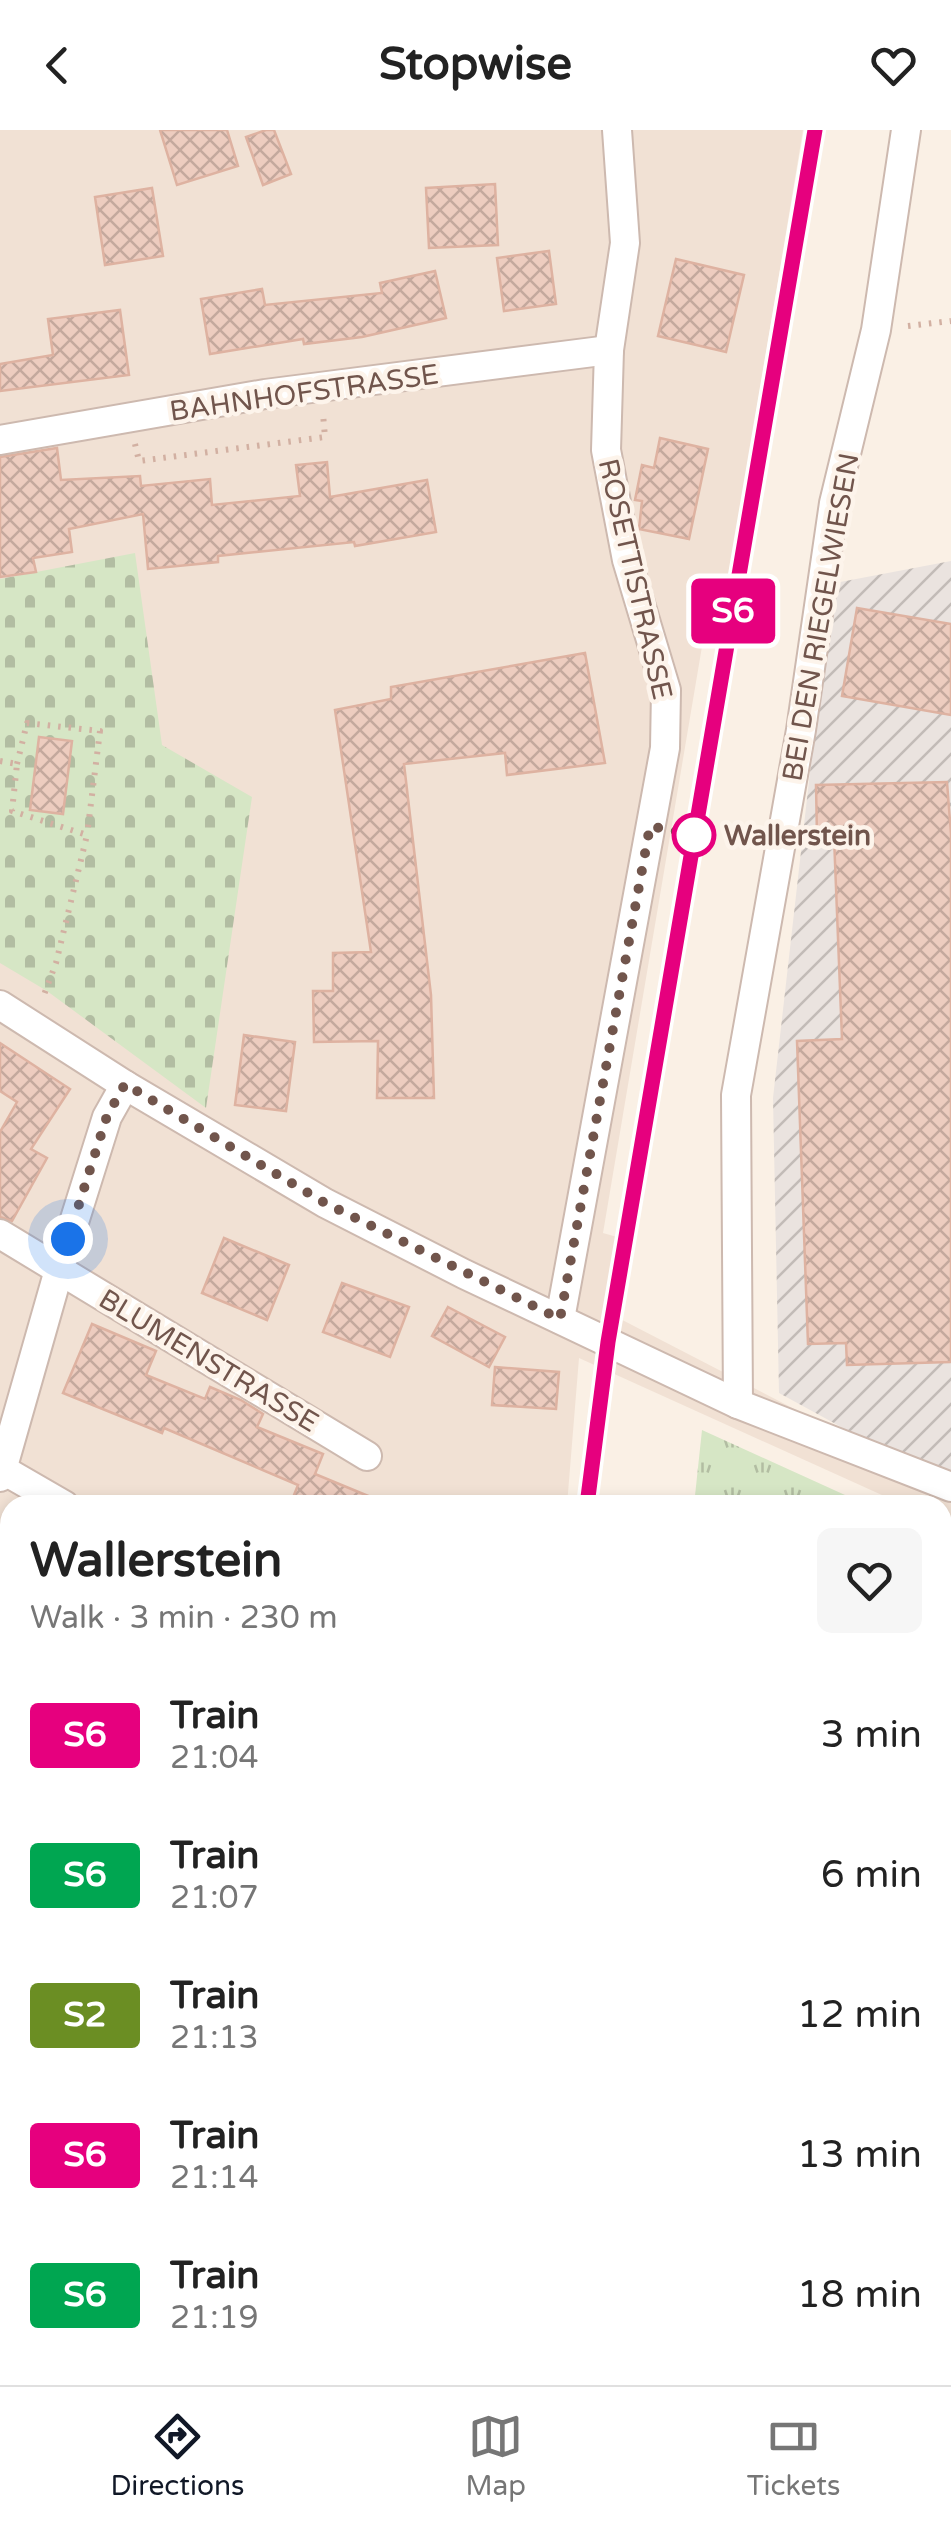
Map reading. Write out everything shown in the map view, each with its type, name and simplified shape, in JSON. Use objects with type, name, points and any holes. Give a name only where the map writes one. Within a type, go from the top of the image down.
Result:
[{"type":"street","name":"ROSETTISTRASSE","points":[[560,1319],[665,748],[666,690],[627,560],[606,450],[610,350],[625,243],[617,130]]},
{"type":"street","name":"BEI DEN RIEGELWIESEN","points":[[738,1404],[736,1095],[801,730],[834,503],[876,330],[906,130]]},
{"type":"street","name":"BAHNHOFSTRASSE","points":[[0,440],[320,387],[610,350]]},
{"type":"street","points":[[0,1005],[325,1203],[738,1404],[951,1486]]},
{"type":"street","points":[[45,1495],[1,1471],[107,1116],[125,1084]]},
{"type":"street","name":"BLUMENSTRASSE","points":[[0,1234],[367,1456]]},
{"type":"path","points":[[876,330],[951,320]]},
{"type":"path","points":[[130,418],[139,461],[325,437],[320,387]]},
{"type":"path","points":[[29,1024],[47,991],[56,963],[86,835],[100,730],[28,724],[17,764],[12,811],[86,835]]},
{"type":"path","points":[[0,761],[17,764]]},
{"type":"shaded area","points":[[0,130],[803,130],[724,606],[709,605],[603,1233],[617,1237],[603,1310],[951,1490],[951,1495],[882,1495],[579,1358],[568,1495],[0,1495]]},
{"type":"shaded area","points":[[951,561],[951,1487],[779,1393],[773,1098],[835,583]]},
{"type":"green space","points":[[135,553],[162,745],[252,797],[206,1108],[47,991],[0,963],[0,579]]},
{"type":"green space","points":[[702,1430],[845,1495],[695,1495]]},
{"type":"building","points":[[160,130],[227,130],[238,166],[177,185]]},
{"type":"building","points":[[274,130],[291,174],[263,185],[246,137]]},
{"type":"building","points":[[495,184],[498,245],[429,248],[426,188]]},
{"type":"building","points":[[152,188],[163,256],[105,265],[95,197]]},
{"type":"building","points":[[549,251],[556,304],[504,311],[497,258]]},
{"type":"building","points":[[676,259],[744,275],[726,352],[658,336]]},
{"type":"building","points":[[435,271],[446,318],[362,337],[304,344],[303,339],[210,354],[201,299],[262,289],[265,305],[382,293],[380,283]]},
{"type":"building","points":[[120,310],[129,375],[0,391],[0,364],[53,355],[48,319]]},
{"type":"building","points":[[660,438],[708,449],[689,539],[639,529],[642,501],[635,500],[642,465],[654,468]]},
{"type":"building","points":[[57,448],[61,480],[140,476],[141,486],[210,479],[212,505],[300,496],[296,465],[327,462],[330,497],[427,480],[436,532],[355,546],[354,542],[218,556],[218,562],[148,569],[143,514],[69,529],[72,552],[33,558],[36,572],[0,577],[0,457]]},
{"type":"building","points":[[857,608],[951,624],[951,715],[842,696]]},
{"type":"building","points":[[585,653],[605,763],[507,775],[505,753],[404,764],[431,995],[434,1098],[377,1098],[378,1041],[314,1042],[313,991],[333,991],[333,953],[371,952],[335,710],[391,699],[391,687]]},
{"type":"building","points":[[39,737],[72,741],[63,814],[30,810]]},
{"type":"building","points":[[947,782],[951,834],[951,1362],[847,1365],[846,1343],[808,1344],[797,1041],[842,1039],[834,837],[817,837],[816,785]]},
{"type":"building","points":[[244,1035],[295,1042],[286,1111],[235,1105]]},
{"type":"building","points":[[0,1043],[70,1089],[31,1149],[47,1158],[12,1221],[0,1217],[0,1132],[17,1102],[0,1091]]},
{"type":"building","points":[[224,1238],[289,1265],[267,1320],[202,1293]]},
{"type":"building","points":[[342,1283],[409,1307],[390,1357],[323,1332]]},
{"type":"building","points":[[448,1307],[505,1337],[489,1367],[432,1336]]},
{"type":"building","points":[[92,1324],[156,1351],[146,1375],[205,1399],[210,1387],[241,1400],[263,1414],[257,1427],[323,1454],[315,1474],[366,1495],[294,1495],[298,1485],[164,1428],[162,1433],[63,1393]]},
{"type":"building","points":[[495,1367],[559,1372],[556,1409],[492,1405]]},
{"type":"railway","points":[[588,1495],[608,1342],[815,130]]},
{"type":"train","name":"S6","points":[[588,1495],[608,1342],[815,130]]},
{"type":"place","name":"Wallerstein","points":[[694,835]]},
{"type":"route","points":[[68,1239],[107,1116],[125,1084],[325,1203],[560,1319],[650,826],[694,835]]}]
